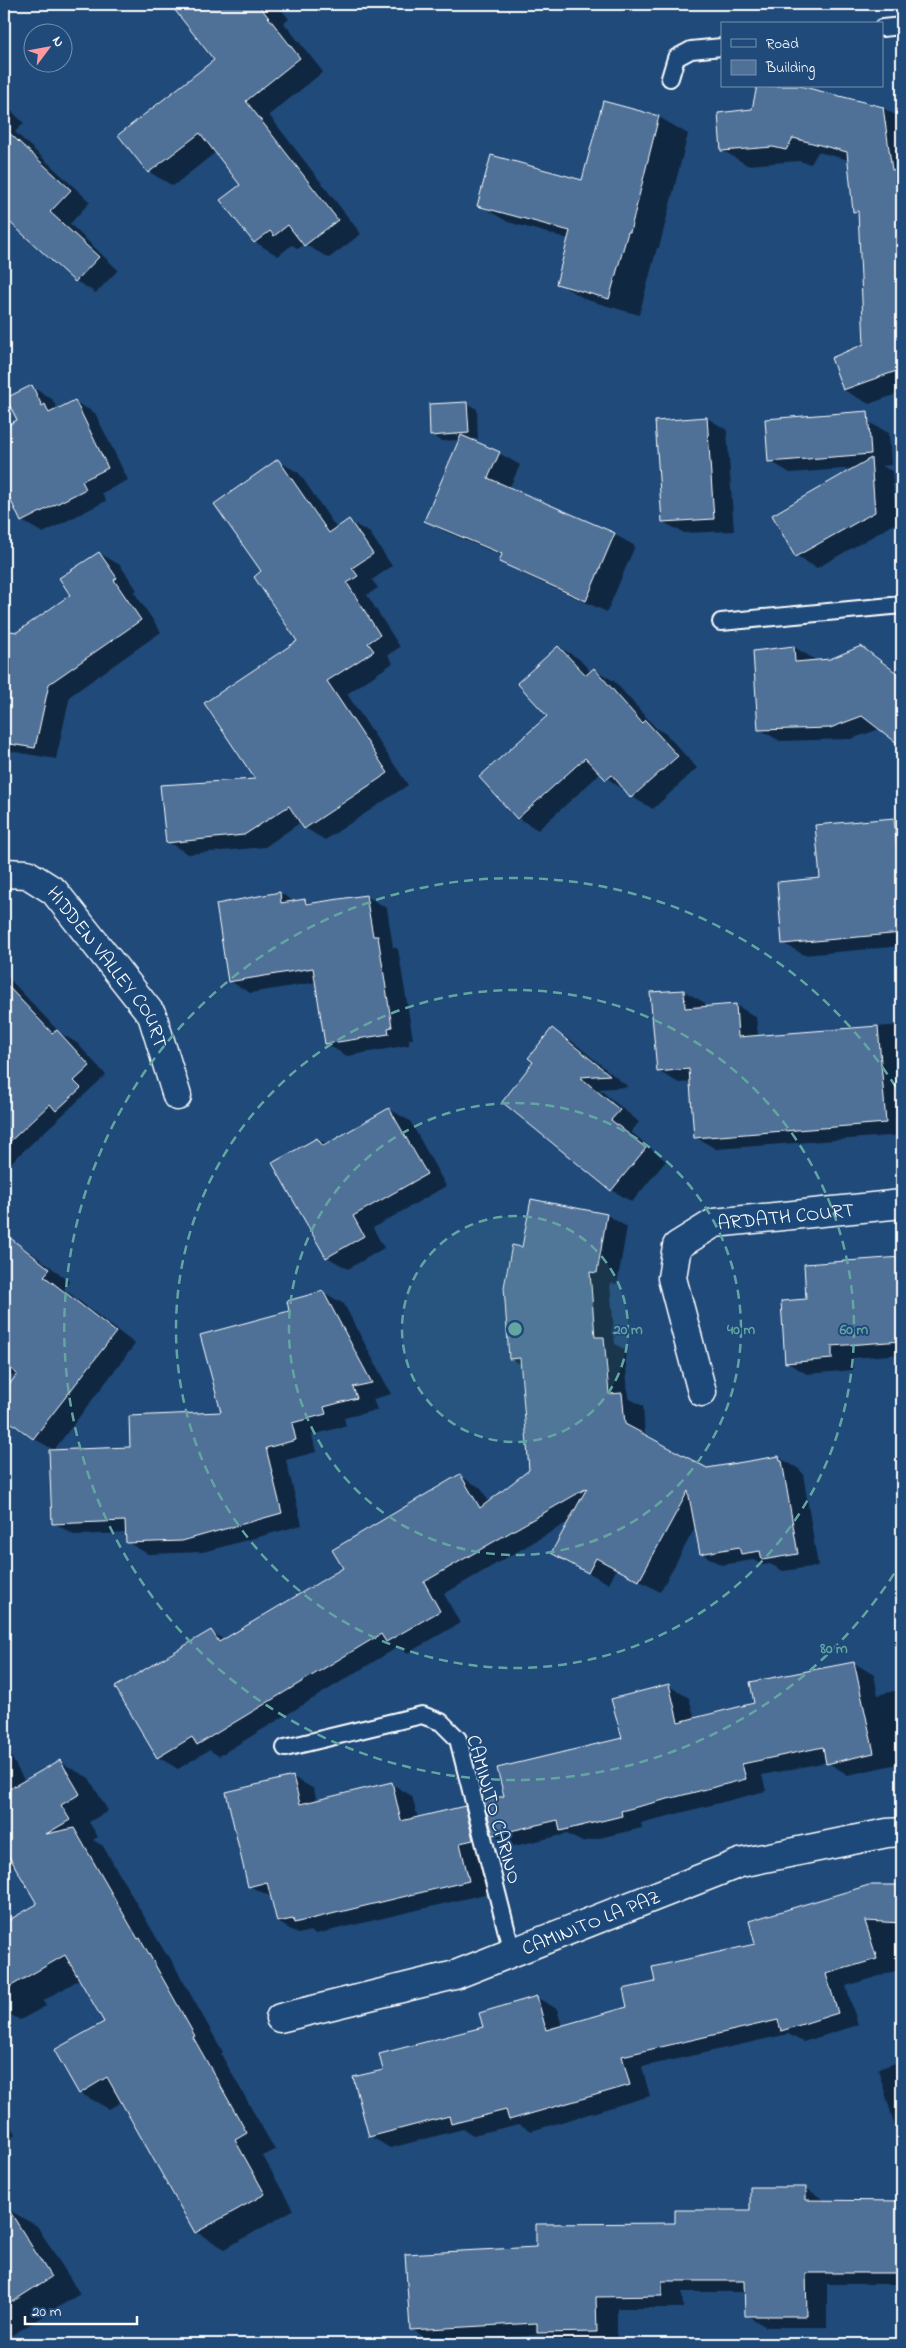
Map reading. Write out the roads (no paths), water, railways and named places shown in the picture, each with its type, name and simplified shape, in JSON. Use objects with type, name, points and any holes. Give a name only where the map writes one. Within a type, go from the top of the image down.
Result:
[{"type":"street","name":"HIDDEN VALLEY COURT","points":[[4,873],[27,874],[54,891],[152,1016],[177,1096]]},
{"type":"street","name":"ARDATH COURT","points":[[702,1392],[672,1278],[678,1246],[714,1223],[902,1204]]},
{"type":"street","name":"CAMINITO LA PAZ","points":[[280,2018],[454,1974],[740,1863],[887,1833],[902,1832]]},
{"type":"lane","points":[[884,28],[902,26]]},
{"type":"lane","points":[[670,78],[676,58],[691,50],[721,46]]},
{"type":"lane","points":[[720,622],[902,605]]},
{"type":"lane","name":"CAMINITO CARINO","points":[[285,1748],[422,1714],[441,1722],[458,1739],[512,1952]]}]
